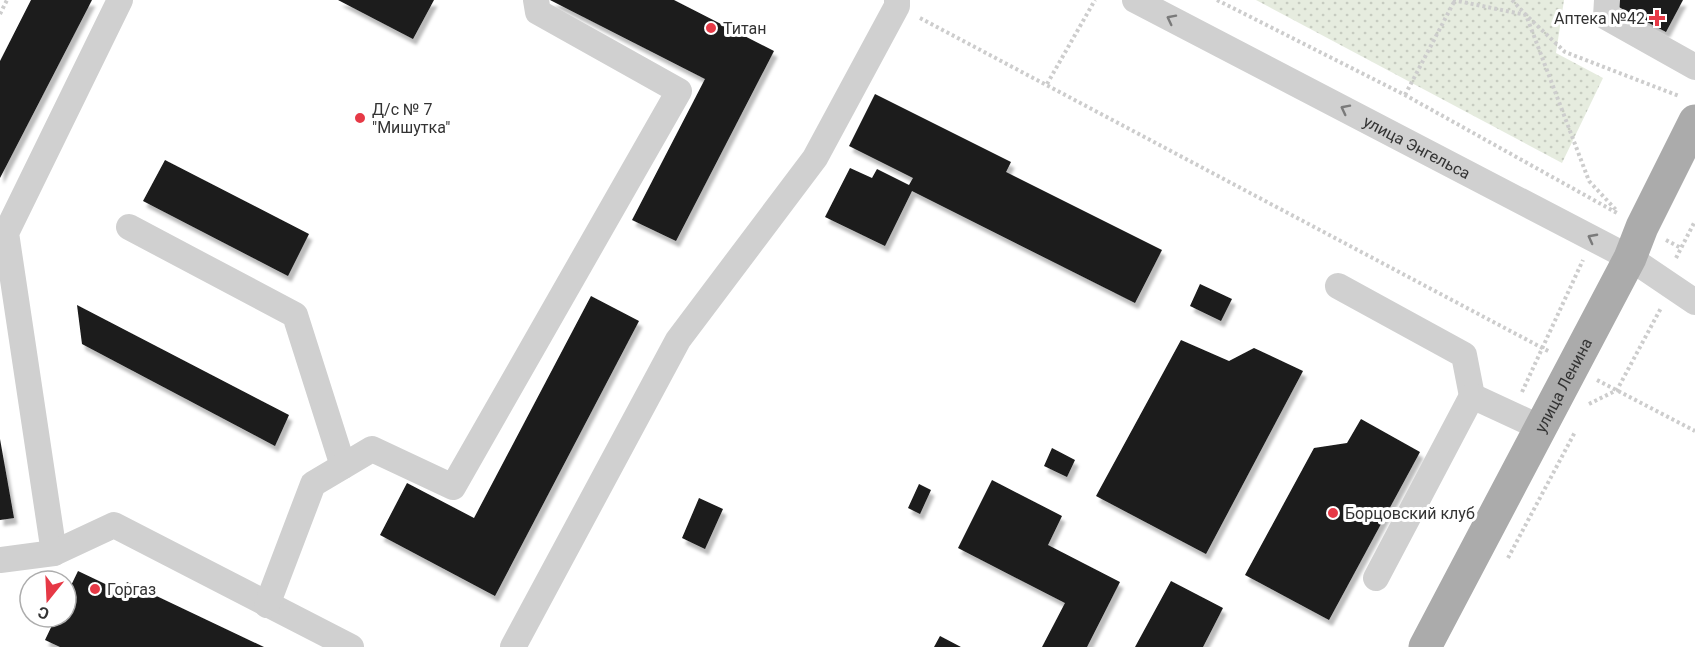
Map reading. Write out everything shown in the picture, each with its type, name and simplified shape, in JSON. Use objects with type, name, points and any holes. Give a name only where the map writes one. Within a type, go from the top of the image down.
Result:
[{"type":"main road","name":"улица Ленина","points":[[1425,647],[1571,366],[1630,258],[1685,109]]},
{"type":"street","points":[[54,553],[6,233],[120,0]]},
{"type":"street","points":[[267,605],[313,484],[372,449],[453,487],[679,91],[538,12],[536,0]]},
{"type":"street","name":"улица Энгельса","points":[[1135,0],[1630,258],[1673,274],[1695,302]]},
{"type":"street","points":[[1607,0],[1606,17],[1691,78]]},
{"type":"street","points":[[513,647],[678,340],[815,158],[897,3]]},
{"type":"street","points":[[129,227],[295,315],[343,466]]},
{"type":"street","points":[[1338,286],[1464,355],[1472,396],[1376,578]]},
{"type":"street","points":[[1472,396],[1539,427]]},
{"type":"street","points":[[0,560],[54,553],[114,525],[351,647]]},
{"type":"path","points":[[0,14],[7,0]]},
{"type":"path","points":[[1047,84],[1095,0]]},
{"type":"path","points":[[1217,0],[1405,95],[1621,216],[1589,181],[1526,15]]},
{"type":"path","points":[[1405,95],[1454,0],[1526,15]]},
{"type":"path","points":[[1512,0],[1565,52],[1685,109],[1691,78]]},
{"type":"path","points":[[897,3],[1695,431]]},
{"type":"path","points":[[1585,412],[1590,402],[1617,390],[1673,274],[1695,221]]},
{"type":"path","points":[[1642,227],[1682,248]]},
{"type":"path","points":[[1507,561],[1580,422]]},
{"type":"shaded area","points":[[1256,0],[1564,0],[1556,53],[1603,78],[1562,163]]},
{"type":"building","points":[[31,0],[92,0],[0,178],[0,61]]},
{"type":"building","points":[[338,0],[434,0],[413,39]]},
{"type":"building","points":[[550,0],[674,0],[774,51],[676,241],[632,220],[705,79]]},
{"type":"building","name":"Аптека №42","points":[[1618,0],[1683,0],[1666,32],[1615,5]]},
{"type":"building","points":[[875,94],[1011,162],[1006,172],[1162,250],[1135,303],[912,191],[885,246],[825,217],[850,168],[872,178],[877,169],[909,185],[913,178],[849,146]]},
{"type":"building","points":[[165,160],[309,234],[288,276],[143,201]]},
{"type":"building","points":[[1200,284],[1232,299],[1221,321],[1190,306]]},
{"type":"building","points":[[591,296],[639,321],[495,596],[380,535],[407,483],[474,518]]},
{"type":"building","points":[[77,305],[289,415],[275,446],[82,344]]},
{"type":"building","points":[[1181,340],[1229,361],[1254,348],[1303,371],[1206,554],[1096,496]]},
{"type":"building","name":"Борцовский клуб","points":[[1361,419],[1420,452],[1329,620],[1245,575],[1314,448],[1347,443]]},
{"type":"building","points":[[0,439],[14,518],[0,520]]},
{"type":"building","points":[[1052,448],[1075,460],[1067,477],[1044,466]]},
{"type":"building","points":[[992,480],[1062,516],[1048,545],[1120,582],[1087,647],[1042,647],[1065,603],[958,548]]},
{"type":"building","points":[[919,484],[931,490],[920,514],[908,508]]},
{"type":"building","points":[[699,498],[723,509],[705,549],[682,538]]},
{"type":"building","points":[[78,571],[122,592],[127,582],[264,647],[60,647],[45,640],[50,629],[78,629]]},
{"type":"building","points":[[1171,581],[1223,608],[1203,647],[1135,647]]},
{"type":"building","points":[[940,636],[961,647],[934,647]]},
{"type":"place","name":"Аптека №42","points":[[1657,18]]},
{"type":"place","name":"Титан","points":[[711,28]]},
{"type":"place","name":"Д/с № 7 \"Мишутка\"","points":[[360,118]]},
{"type":"place","name":"Борцовский клуб","points":[[1333,513]]},
{"type":"place","name":"Горгаз","points":[[95,589]]}]
